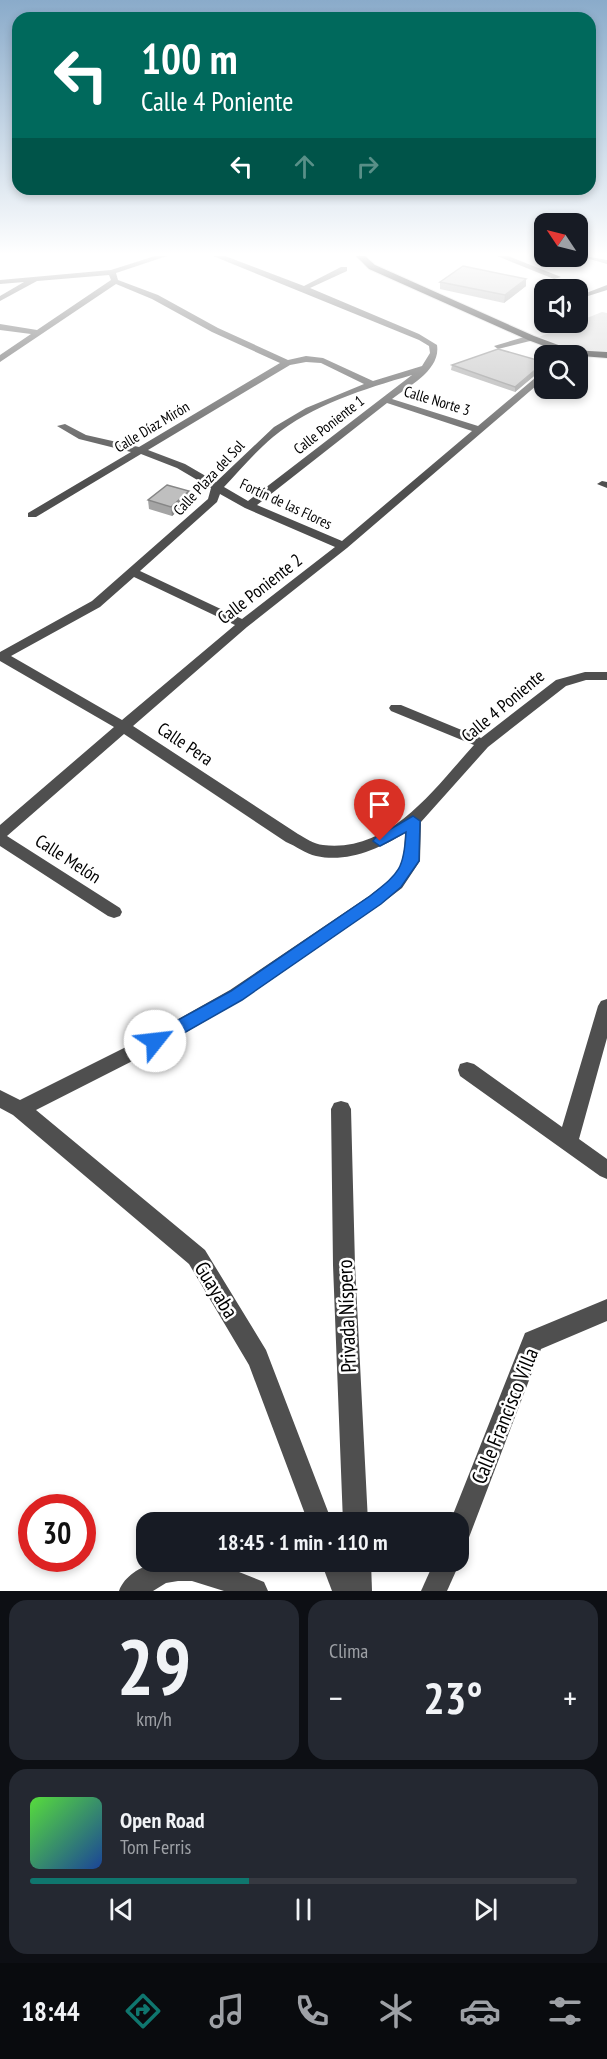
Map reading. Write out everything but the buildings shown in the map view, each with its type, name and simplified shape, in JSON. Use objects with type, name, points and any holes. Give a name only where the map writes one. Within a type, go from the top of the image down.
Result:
[{"type":"main road","points":[[514,330],[548,345]]},
{"type":"main road","points":[[588,354],[607,355]]},
{"type":"street","points":[[21,330],[38,333]]},
{"type":"street","points":[[0,359],[42,330]]},
{"type":"street","points":[[216,330],[287,363],[306,359],[323,361],[373,384]]},
{"type":"street","points":[[401,330],[424,338],[433,345],[434,353],[426,368]]},
{"type":"street","points":[[498,346],[531,338]]},
{"type":"street","name":"Calle Díaz Mirón","points":[[32,515],[287,363]]},
{"type":"street","name":"Calle Plaza del Sol","points":[[1,657],[96,604],[213,500],[217,488],[276,429],[305,413],[373,384],[426,368]]},
{"type":"street","name":"Calle Poniente 1","points":[[249,506],[426,368]]},
{"type":"street","name":"Calle Poniente 2","points":[[0,833],[243,624],[343,546],[534,383]]},
{"type":"street","name":"Calle Norte 3","points":[[386,400],[479,430]]},
{"type":"street","name":"Fortín de las Flores","points":[[62,426],[83,437],[142,451],[181,466],[249,506],[343,546]]},
{"type":"street","points":[[134,572],[243,624]]},
{"type":"street","name":"Calle Pera","points":[[1,657],[123,727],[292,838],[318,851],[349,851]]},
{"type":"street","name":"Calle 4 Poniente","points":[[349,851],[380,841],[413,821],[483,744],[561,682],[585,676],[607,676]]},
{"type":"street","points":[[396,708],[483,744]]},
{"type":"street","points":[[20,1109],[155,1041],[236,995],[375,900],[396,884],[412,861],[413,821]]},
{"type":"street","name":"Calle Melón","points":[[0,839],[114,912]]},
{"type":"street","points":[[568,1142],[607,1006]]},
{"type":"street","points":[[467,1070],[607,1170]]},
{"type":"street","name":"Guayaba","points":[[0,1098],[20,1109],[197,1257],[258,1358],[316,1512]]},
{"type":"street","name":"Privada Níspero","points":[[341,1108],[344,1265],[356,1512]]},
{"type":"street","name":"Calle Francisco Villa","points":[[466,1512],[533,1341],[607,1310]]},
{"type":"street","points":[[132,1591],[153,1575],[171,1569],[193,1567],[255,1591]]},
{"type":"street","points":[[338,1572],[345,1591]]},
{"type":"street","points":[[358,1572],[359,1591]]},
{"type":"street","points":[[434,1591],[443,1572]]},
{"type":"shaded area","points":[[588,330],[607,330],[607,357],[588,355],[588,345],[560,345],[539,337],[549,333],[588,333]]},
{"type":"route","points":[[155,1041],[236,995],[396,884],[412,861],[413,821],[380,841]]}]
